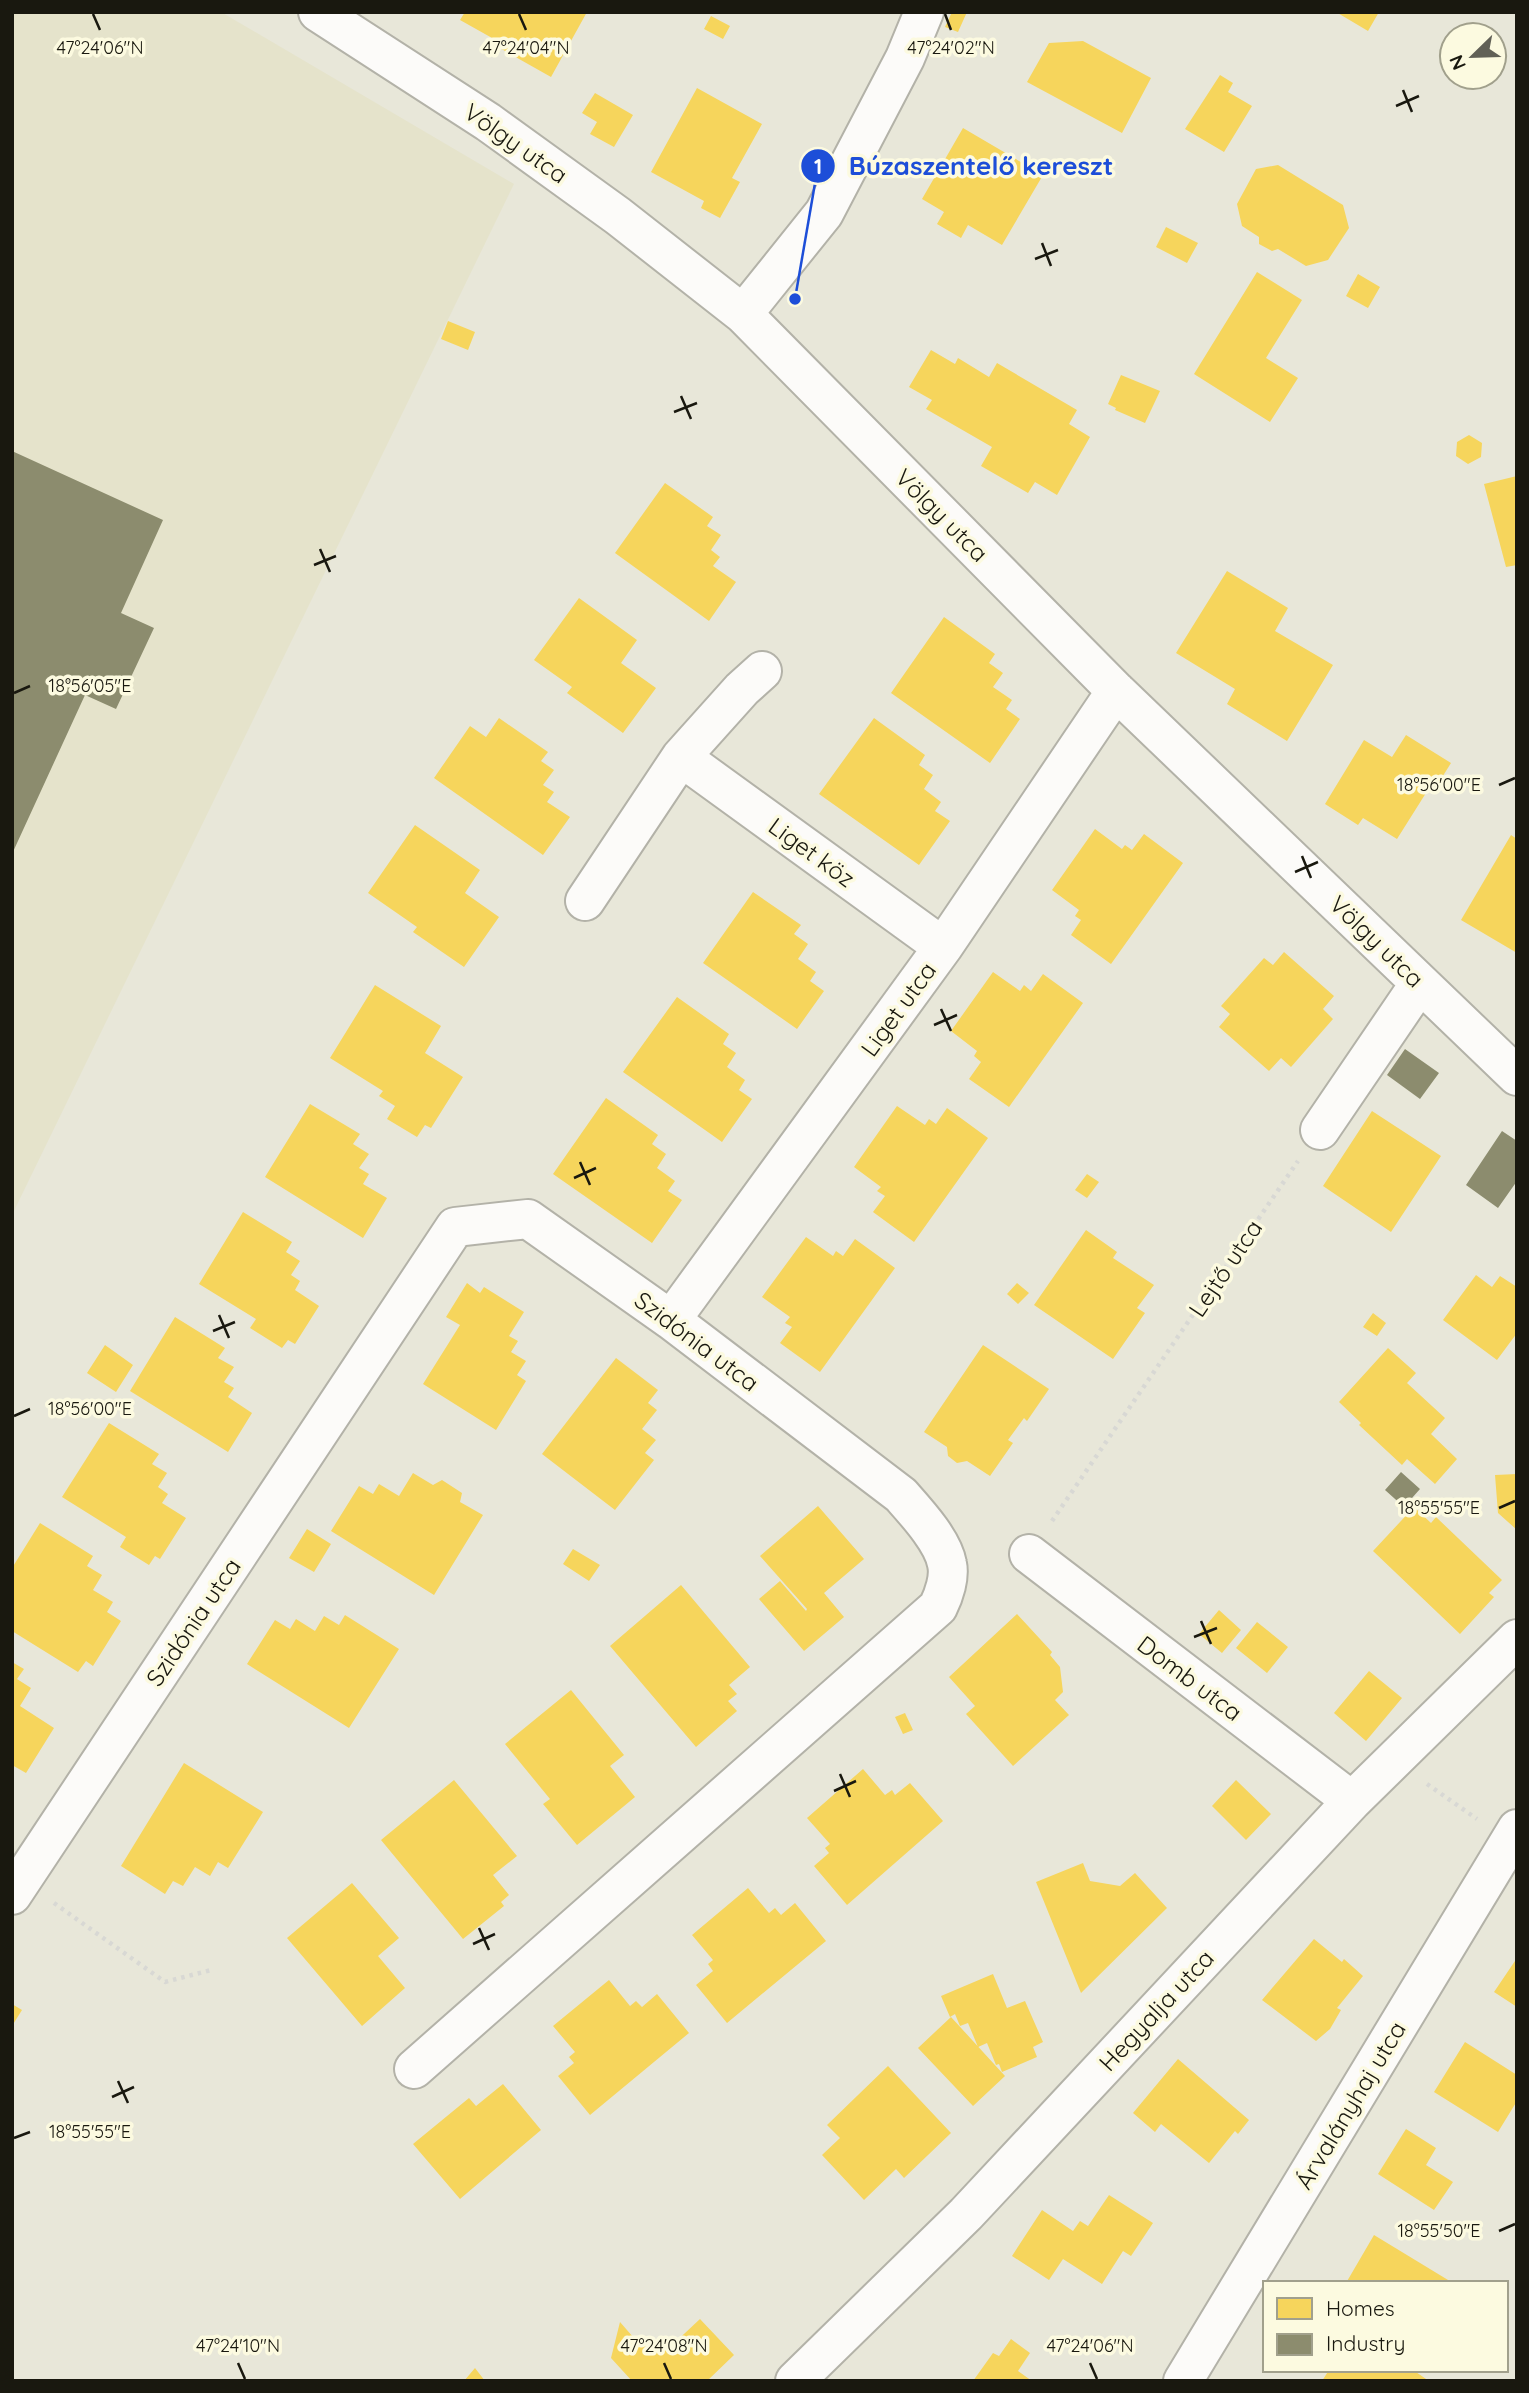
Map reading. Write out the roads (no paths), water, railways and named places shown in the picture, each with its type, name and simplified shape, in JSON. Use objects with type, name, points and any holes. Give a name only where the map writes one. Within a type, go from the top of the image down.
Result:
[{"type":"street","name":"Völgy utca","points":[[318,12],[488,122],[618,216],[743,314],[1116,691],[1517,1076]]},
{"type":"street","points":[[743,314],[824,213],[905,58],[925,12]]},
{"type":"street","points":[[585,901],[681,757],[762,671]]},
{"type":"street","name":"Liget utca","points":[[671,1320],[943,947],[1116,691]]},
{"type":"street","name":"Liget köz","points":[[681,757],[943,947]]},
{"type":"street","points":[[1320,1130],[1420,983]]},
{"type":"street","name":"Szidónia utca","points":[[17,1887],[455,1227],[528,1219],[671,1320],[901,1495],[930,1529],[948,1564],[944,1594],[938,1607],[414,2069]]},
{"type":"street","name":"Domb utca","points":[[1029,1554],[1352,1801]]},
{"type":"street","name":"Hegyalja utca","points":[[795,2381],[966,2214],[1352,1801],[1517,1639]]},
{"type":"street","name":"Árvalányhaj utca","points":[[1183,2381],[1513,1835]]},
{"type":"place","name":"Búzaszentelő kereszt","points":[[795,299]]}]
